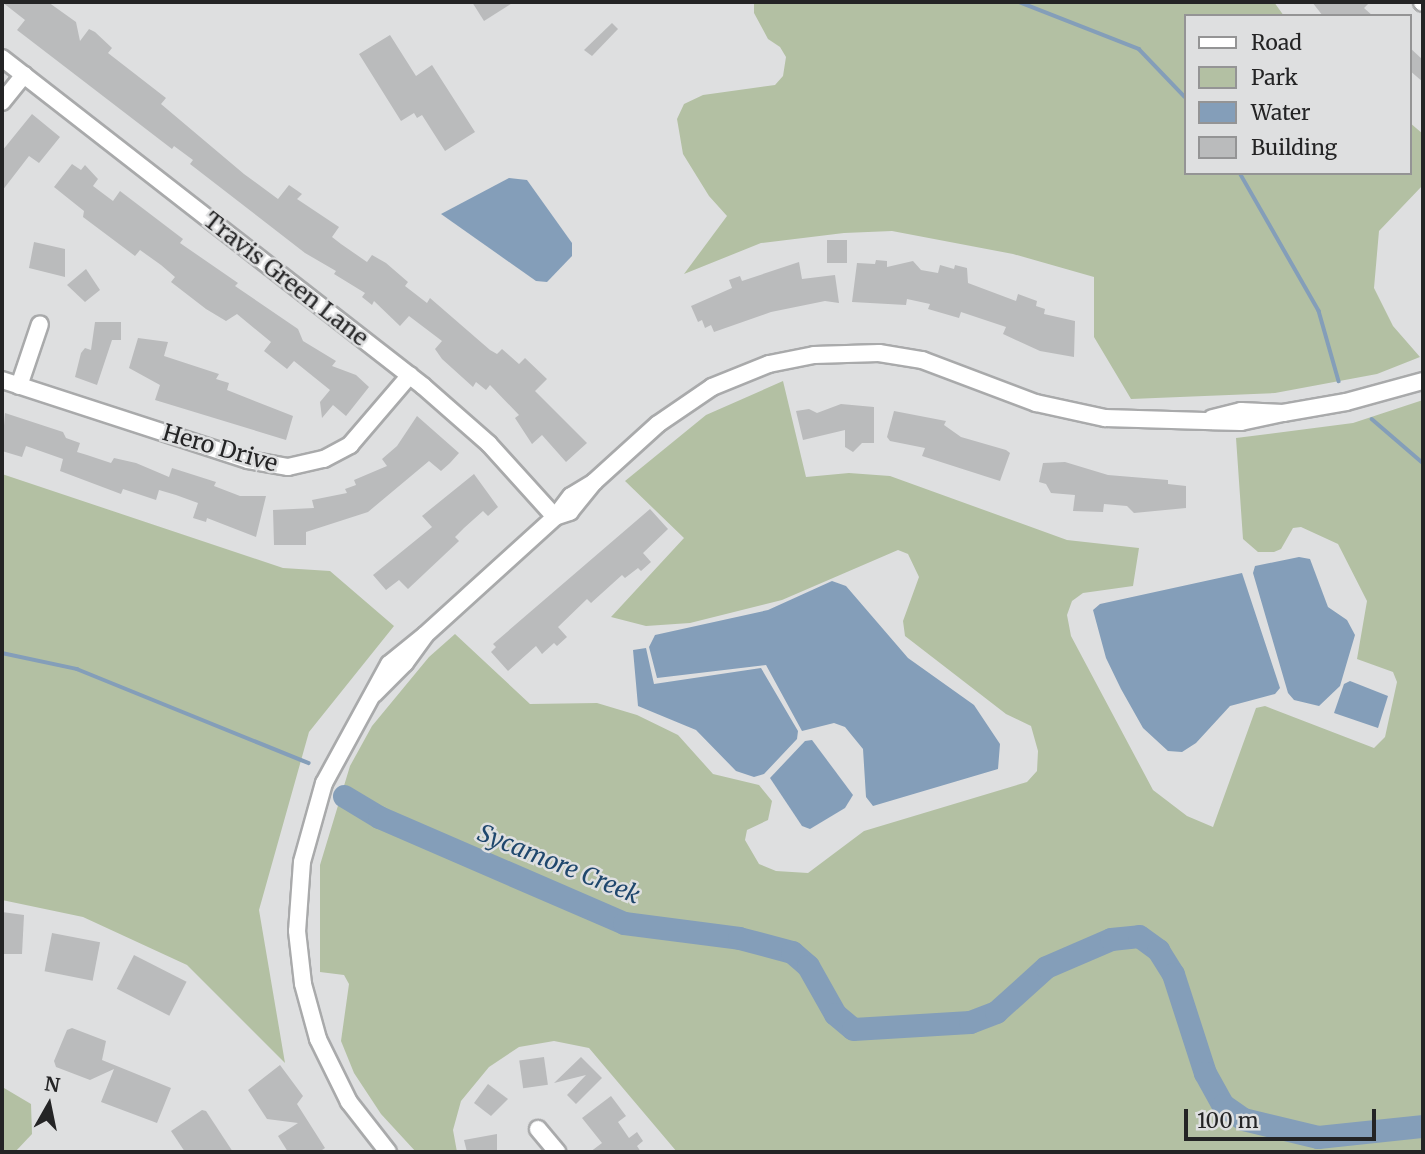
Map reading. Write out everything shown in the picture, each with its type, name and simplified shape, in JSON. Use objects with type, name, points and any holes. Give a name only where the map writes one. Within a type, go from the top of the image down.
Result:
[{"type":"street","name":"Travis Green Lane","points":[[2,58],[410,375],[474,429],[555,517]]},
{"type":"street","points":[[2,102],[24,75]]},
{"type":"street","points":[[19,386],[40,324]]},
{"type":"street","points":[[388,1152],[349,1102],[326,1059],[307,1003],[297,931],[300,876],[317,802],[344,740],[374,694],[405,663],[425,635],[555,517],[570,512],[594,482],[658,425],[712,387],[769,364],[814,355],[879,353],[922,360],[1077,414],[1252,421],[1283,412],[1346,402],[1423,381]]},
{"type":"street","name":"Hero Drive","points":[[2,380],[248,460],[288,467],[324,460],[350,444],[410,375]]},
{"type":"street","points":[[538,1129],[557,1152]]},
{"type":"green space","points":[[754,2],[1274,2],[1283,14],[1184,14],[1184,175],[1411,175],[1411,124],[1423,134],[1423,185],[1379,231],[1374,288],[1393,326],[1420,357],[1377,374],[1275,393],[1131,399],[1094,337],[1094,277],[1013,254],[892,231],[844,233],[761,243],[684,274],[727,216],[709,196],[683,154],[677,119],[684,104],[703,95],[775,85],[783,76],[786,57],[780,47],[768,39],[754,13]]},
{"type":"green space","points":[[783,381],[806,477],[849,473],[890,476],[1067,540],[1139,548],[1133,586],[1083,593],[1072,601],[1067,615],[1071,636],[1153,790],[1187,816],[1213,827],[1256,708],[1265,706],[1374,748],[1385,737],[1397,682],[1393,672],[1357,659],[1367,601],[1338,544],[1301,527],[1293,528],[1281,549],[1274,552],[1258,552],[1243,539],[1236,438],[1353,423],[1423,400],[1423,1152],[677,1152],[589,1048],[554,1041],[519,1047],[489,1067],[461,1101],[453,1130],[457,1152],[416,1152],[381,1114],[354,1073],[341,1041],[349,984],[344,975],[320,972],[320,865],[350,766],[372,726],[429,657],[455,634],[530,704],[597,703],[637,715],[678,735],[713,774],[759,785],[772,801],[768,820],[747,830],[745,840],[759,864],[776,871],[808,873],[864,831],[1027,782],[1037,771],[1038,751],[1031,726],[1006,714],[905,636],[903,621],[919,577],[908,554],[898,550],[782,600],[690,623],[646,626],[611,617],[684,538],[625,481],[706,415]]},
{"type":"green space","points":[[2,474],[283,568],[330,571],[394,626],[309,732],[259,910],[285,1063],[187,965],[83,917],[2,900]]},
{"type":"green space","points":[[4,1088],[31,1104],[32,1134],[15,1152],[2,1152]]},
{"type":"water","points":[[509,178],[527,180],[572,243],[572,256],[547,282],[536,281],[441,214]]},
{"type":"water","points":[[1299,557],[1310,559],[1328,607],[1347,620],[1355,635],[1340,686],[1319,706],[1294,700],[1288,693],[1253,573],[1255,566]]},
{"type":"water","points":[[1242,573],[1280,688],[1275,694],[1230,706],[1196,743],[1182,752],[1168,751],[1143,728],[1121,689],[1106,658],[1093,610],[1100,604]]},
{"type":"water","points":[[832,581],[846,586],[908,658],[974,705],[1000,744],[998,769],[873,806],[866,797],[863,749],[845,727],[834,723],[802,731],[766,665],[657,678],[649,647],[655,635],[768,610]]},
{"type":"water","points":[[646,648],[654,684],[761,668],[798,731],[797,739],[764,774],[754,777],[736,771],[696,730],[638,706],[633,650]]},
{"type":"water","points":[[1350,681],[1388,696],[1378,728],[1334,713],[1344,684]]},
{"type":"water","points":[[812,740],[853,795],[845,808],[810,829],[802,826],[770,778],[805,741]]},
{"type":"building","points":[[2,2],[48,2],[76,22],[80,41],[89,29],[95,32],[112,48],[108,53],[166,98],[161,104],[244,174],[278,199],[289,185],[302,194],[297,199],[339,227],[332,237],[341,244],[367,262],[372,255],[386,263],[408,282],[405,286],[427,303],[430,298],[490,350],[497,354],[502,349],[519,364],[525,358],[547,379],[535,391],[587,443],[566,462],[542,435],[532,444],[515,418],[519,415],[490,385],[486,390],[476,382],[473,387],[442,359],[435,349],[442,341],[409,316],[400,326],[374,301],[372,305],[362,297],[365,293],[334,274],[336,271],[305,253],[190,164],[193,160],[174,146],[172,149],[17,30],[25,20]]},
{"type":"building","points":[[472,2],[514,2],[484,21]]},
{"type":"building","points":[[1312,2],[1370,2],[1364,8],[1371,14],[1321,14]]},
{"type":"building","points":[[612,23],[618,29],[592,56],[584,50]]},
{"type":"building","points":[[390,35],[416,76],[432,65],[475,132],[445,151],[422,115],[417,118],[414,113],[401,121],[359,54]]},
{"type":"building","points":[[1411,49],[1423,60],[1423,82],[1411,72]]},
{"type":"building","points":[[32,114],[60,137],[39,163],[29,156],[2,191],[2,151]]},
{"type":"building","points":[[72,164],[81,170],[85,165],[98,179],[93,186],[113,201],[120,191],[183,239],[180,243],[238,283],[235,286],[298,329],[303,341],[336,361],[332,366],[356,375],[369,387],[346,416],[333,405],[322,418],[320,402],[330,390],[294,361],[287,369],[264,351],[271,342],[237,314],[226,321],[206,309],[171,282],[175,277],[161,265],[140,250],[135,256],[83,217],[84,211],[54,187]]},
{"type":"building","points":[[827,240],[847,240],[847,263],[827,263]]},
{"type":"building","points":[[34,242],[65,249],[65,277],[29,268]]},
{"type":"building","points":[[876,260],[887,261],[887,267],[913,261],[921,270],[938,273],[940,265],[954,269],[955,265],[967,268],[968,283],[1016,301],[1018,294],[1037,301],[1036,306],[1045,309],[1044,314],[1075,321],[1074,357],[1040,351],[1003,334],[1006,327],[961,312],[959,318],[928,309],[930,304],[907,299],[906,305],[852,302],[857,263],[875,264]]},
{"type":"building","points":[[799,262],[802,279],[835,275],[839,303],[825,301],[771,312],[714,332],[711,325],[705,328],[702,320],[698,322],[691,306],[732,288],[729,280],[740,276],[742,281]]},
{"type":"building","points":[[86,269],[100,290],[85,302],[67,285]]},
{"type":"building","points":[[95,322],[121,322],[121,340],[112,340],[97,385],[75,377],[81,353],[85,348],[91,350]]},
{"type":"building","points":[[138,338],[168,342],[164,356],[219,374],[216,379],[229,383],[227,390],[293,416],[286,440],[155,400],[160,385],[129,368]]},
{"type":"building","points":[[841,404],[874,407],[874,443],[862,443],[853,452],[845,447],[845,430],[803,440],[796,411],[809,409],[817,413]]},
{"type":"building","points":[[894,411],[946,421],[944,425],[961,437],[1006,450],[1010,453],[1000,481],[922,456],[925,448],[890,441],[887,437]]},
{"type":"building","points":[[5,413],[63,432],[66,438],[80,443],[77,452],[111,463],[114,458],[136,463],[169,477],[172,468],[216,482],[214,486],[240,496],[266,496],[256,537],[207,518],[206,522],[193,518],[198,503],[176,495],[159,490],[156,500],[123,489],[121,494],[60,471],[63,459],[26,446],[22,457],[2,451]]},
{"type":"building","points":[[417,416],[459,453],[450,463],[441,471],[429,461],[368,512],[306,532],[306,545],[274,545],[273,510],[314,508],[312,500],[347,493],[345,489],[356,485],[354,480],[387,466],[382,459],[397,446]]},
{"type":"building","points":[[1065,462],[1108,475],[1168,480],[1168,484],[1186,486],[1186,508],[1134,513],[1127,506],[1104,504],[1103,512],[1073,511],[1075,495],[1051,493],[1046,484],[1039,482],[1043,463]]},
{"type":"building","points":[[474,474],[498,507],[488,516],[483,511],[464,528],[455,537],[459,541],[408,589],[399,580],[386,590],[373,575],[432,527],[422,516]]},
{"type":"building","points":[[650,509],[668,529],[643,553],[651,562],[641,571],[638,568],[625,578],[622,575],[591,603],[587,599],[558,627],[567,637],[557,646],[554,643],[542,654],[536,646],[508,671],[491,652],[496,647],[493,644]]},
{"type":"building","points":[[2,912],[24,915],[22,954],[2,954]]},
{"type":"building","points":[[52,933],[100,942],[93,981],[45,971]]},
{"type":"building","points":[[134,955],[187,982],[169,1016],[117,989]]},
{"type":"building","points":[[72,1028],[106,1041],[102,1060],[171,1088],[157,1123],[101,1102],[114,1069],[90,1080],[56,1067],[54,1061],[67,1030]]},
{"type":"building","points":[[544,1057],[548,1085],[523,1088],[519,1060]]},
{"type":"building","points":[[581,1057],[602,1078],[576,1104],[567,1095],[586,1075],[554,1083]]},
{"type":"building","points":[[280,1065],[303,1096],[297,1104],[325,1148],[319,1152],[288,1152],[278,1136],[298,1123],[267,1119],[248,1090]]},
{"type":"building","points":[[488,1084],[508,1099],[491,1116],[474,1103]]},
{"type":"building","points":[[611,1096],[626,1116],[618,1122],[629,1138],[637,1132],[643,1141],[637,1146],[641,1152],[590,1152],[602,1143],[582,1118]]},
{"type":"building","points":[[202,1110],[206,1111],[233,1152],[185,1152],[171,1131]]},
{"type":"building","points":[[497,1134],[497,1152],[467,1152],[464,1140]]},
{"type":"waterway","points":[[1019,2],[1139,49],[1184,96]]},
{"type":"waterway","points":[[1241,175],[1319,311],[1339,381]]},
{"type":"waterway","points":[[1372,419],[1423,463]]},
{"type":"waterway","name":"Sycamore Creek","points":[[2,653],[77,669],[309,763]]},
{"type":"waterway","name":"Sycamore Creek","points":[[344,796],[379,817],[624,923],[739,938],[792,952],[808,966],[835,1014],[853,1029],[970,1022],[996,1012],[1046,967],[1111,939],[1139,936],[1158,950],[1173,974],[1205,1073],[1223,1105],[1243,1119],[1318,1137],[1423,1126]]}]
